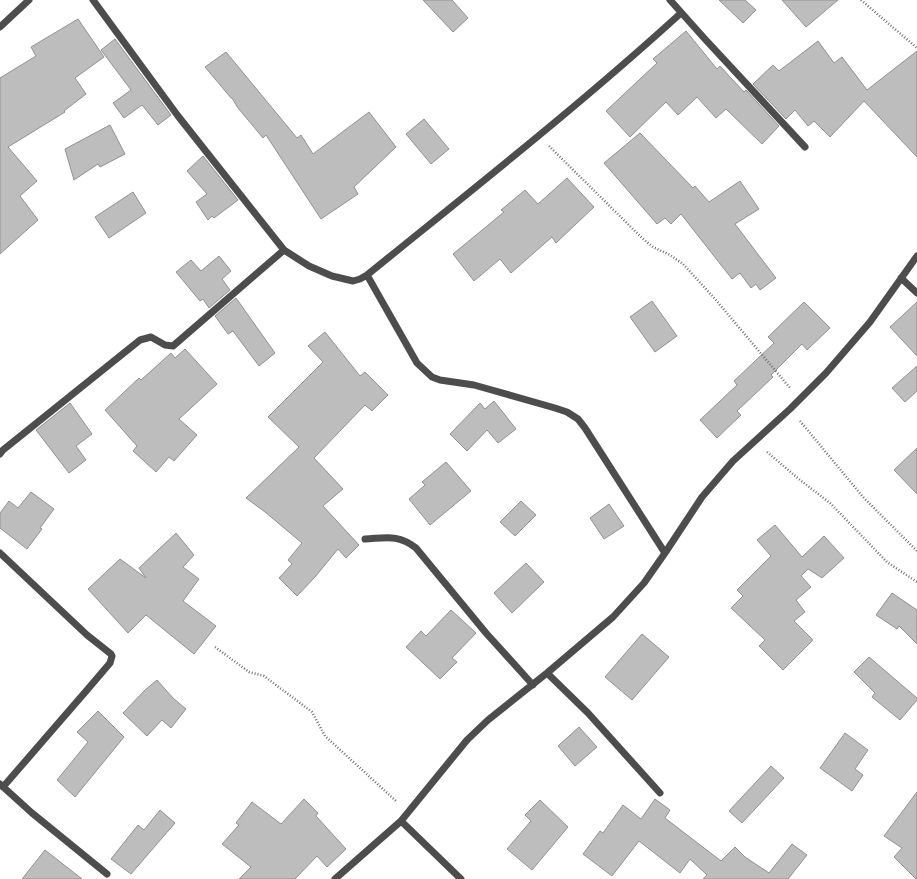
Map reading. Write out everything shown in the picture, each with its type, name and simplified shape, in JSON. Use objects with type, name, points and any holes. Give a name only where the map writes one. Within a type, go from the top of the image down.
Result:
[{"type":"street","points":[[0,27],[29,0]]},
{"type":"street","points":[[93,0],[178,116],[284,250],[309,266],[332,276],[352,281],[367,275],[539,136],[629,61],[681,13]]},
{"type":"street","points":[[670,0],[805,147]]},
{"type":"street","points":[[0,454],[140,340],[152,337],[165,346],[173,346],[284,250]]},
{"type":"street","points":[[335,879],[401,821],[466,740],[488,720],[533,685],[613,617],[644,583],[702,497],[733,461],[790,409],[826,373],[870,322],[917,256]]},
{"type":"street","points":[[367,275],[417,363],[432,377],[440,380],[474,385],[555,408],[567,412],[578,419],[594,441],[627,496],[665,553]]},
{"type":"street","points":[[901,278],[917,294]]},
{"type":"street","points":[[365,539],[396,538],[407,541],[416,548],[486,633],[533,685]]},
{"type":"street","points":[[0,553],[87,635],[112,656],[110,663],[87,690],[2,785],[32,813],[108,874]]},
{"type":"street","points":[[547,673],[588,712],[660,793]]},
{"type":"street","points":[[401,821],[461,879]]},
{"type":"path","points":[[861,0],[917,48]]},
{"type":"path","points":[[539,136],[642,238],[683,264],[715,299],[800,399]]},
{"type":"path","points":[[790,409],[863,497],[917,552]]},
{"type":"path","points":[[755,441],[800,480],[830,503],[886,562],[917,582]]},
{"type":"path","points":[[215,647],[249,672],[264,676],[312,712],[325,736],[408,812]]},
{"type":"building","points":[[423,0],[452,0],[468,18],[453,32]]},
{"type":"building","points":[[719,0],[745,0],[756,10],[743,23]]},
{"type":"building","points":[[782,0],[838,0],[806,27]]},
{"type":"building","points":[[78,19],[104,57],[75,78],[86,94],[64,111],[65,112],[8,147],[37,181],[20,196],[38,220],[0,254],[0,78],[36,56],[31,47]]},
{"type":"building","points":[[686,31],[717,69],[720,66],[744,92],[746,90],[779,126],[762,144],[726,109],[716,118],[697,97],[678,115],[666,102],[630,137],[606,111],[657,63],[653,59]]},
{"type":"building","points":[[115,39],[171,115],[158,125],[142,105],[124,118],[113,103],[131,90],[101,50]]},
{"type":"building","points":[[818,41],[834,63],[842,57],[867,90],[917,51],[917,157],[864,101],[830,137],[814,121],[808,126],[795,110],[786,119],[753,84],[773,65],[779,71]]},
{"type":"building","points":[[226,52],[297,138],[301,135],[313,154],[369,112],[396,147],[354,187],[358,194],[321,219],[266,135],[263,138],[238,108],[232,98],[205,67]]},
{"type":"building","points":[[424,119],[449,149],[431,164],[406,134]]},
{"type":"building","points":[[110,125],[125,154],[100,167],[98,164],[74,180],[65,149]]},
{"type":"building","points":[[640,133],[693,188],[695,186],[709,202],[740,181],[759,209],[735,224],[776,278],[760,290],[756,284],[751,288],[740,273],[732,279],[681,214],[671,224],[665,218],[657,224],[604,163]]},
{"type":"building","points":[[203,156],[238,200],[214,218],[212,216],[208,220],[196,202],[207,194],[187,171]]},
{"type":"building","points":[[567,178],[594,207],[556,243],[552,237],[511,273],[500,259],[474,281],[453,254],[504,212],[501,210],[525,190],[538,204]]},
{"type":"building","points":[[133,192],[146,213],[109,238],[95,217]]},
{"type":"building","points":[[219,256],[231,271],[222,279],[230,290],[209,308],[203,299],[200,301],[176,272],[191,260],[201,271]]},
{"type":"building","points":[[236,298],[275,353],[259,366],[233,331],[228,334],[215,316]]},
{"type":"building","points":[[652,301],[677,336],[655,352],[630,317]]},
{"type":"building","points":[[804,302],[830,328],[807,350],[802,344],[771,375],[773,377],[737,411],[741,415],[717,438],[700,420],[737,385],[734,381],[774,343],[768,337]]},
{"type":"building","points":[[917,302],[917,356],[890,327]]},
{"type":"building","points":[[325,332],[360,376],[365,372],[388,395],[372,411],[365,405],[314,458],[343,489],[323,506],[359,545],[346,558],[338,549],[297,596],[279,578],[292,564],[288,560],[302,543],[246,498],[299,447],[268,417],[323,362],[308,346]]},
{"type":"building","points":[[185,349],[217,384],[179,419],[197,435],[174,461],[169,457],[156,472],[133,451],[137,446],[105,410],[139,378],[141,380],[171,353],[175,358]]},
{"type":"building","points":[[917,366],[917,391],[905,402],[892,388]]},
{"type":"building","points":[[494,401],[516,429],[498,443],[487,430],[467,451],[450,434],[480,403],[485,409]]},
{"type":"building","points":[[70,403],[92,434],[76,446],[86,460],[69,473],[36,430]]},
{"type":"building","points":[[917,448],[917,494],[894,470]]},
{"type":"building","points":[[446,462],[471,491],[430,525],[409,499],[425,485],[422,482]]},
{"type":"building","points":[[31,492],[54,509],[40,528],[42,529],[27,549],[0,528],[0,513],[9,501],[18,508]]},
{"type":"building","points":[[521,501],[536,515],[515,536],[500,522]]},
{"type":"building","points":[[609,504],[624,526],[604,539],[590,518]]},
{"type":"building","points":[[775,525],[802,557],[824,536],[844,558],[822,578],[808,569],[801,576],[811,587],[796,600],[805,612],[794,621],[813,640],[783,670],[759,646],[765,640],[731,608],[743,596],[737,590],[771,556],[757,540]]},
{"type":"building","points":[[176,533],[194,555],[183,567],[199,579],[183,601],[216,626],[194,654],[146,615],[128,633],[88,589],[120,559],[146,578],[139,568]]},
{"type":"building","points":[[526,563],[544,582],[512,613],[494,593]]},
{"type":"building","points":[[892,593],[917,610],[917,644],[899,626],[897,629],[876,615]]},
{"type":"building","points":[[451,610],[476,633],[452,658],[457,662],[440,679],[406,647],[421,631],[426,636]]},
{"type":"building","points":[[642,634],[669,657],[632,700],[605,677]]},
{"type":"building","points":[[869,657],[917,698],[917,700],[900,720],[872,697],[875,693],[854,672]]},
{"type":"building","points":[[157,680],[173,698],[186,709],[171,728],[162,720],[147,736],[123,713]]},
{"type":"building","points":[[98,711],[124,737],[75,797],[57,780],[88,742],[77,732]]},
{"type":"building","points":[[579,727],[597,747],[575,766],[558,746]]},
{"type":"building","points":[[845,733],[868,750],[855,769],[863,775],[852,791],[820,768]]},
{"type":"building","points":[[771,766],[784,778],[742,823],[729,811]]},
{"type":"building","points":[[917,792],[916,879],[894,857],[902,848],[884,836]]},
{"type":"building","points":[[304,799],[318,813],[316,816],[346,849],[327,867],[317,856],[295,879],[239,879],[251,867],[222,844],[239,825],[236,823],[252,802],[281,824]]},
{"type":"building","points":[[655,799],[670,810],[665,818],[721,861],[735,847],[745,857],[769,873],[792,844],[807,855],[788,879],[703,879],[707,875],[690,859],[680,873],[639,841],[612,876],[583,854],[600,831],[603,833],[623,805],[641,819]]},
{"type":"building","points":[[540,800],[568,827],[532,870],[507,849],[531,821],[525,815]]},
{"type":"building","points":[[160,810],[175,823],[131,874],[111,859],[138,825],[144,830]]},
{"type":"building","points":[[45,850],[82,879],[22,879]]}]
